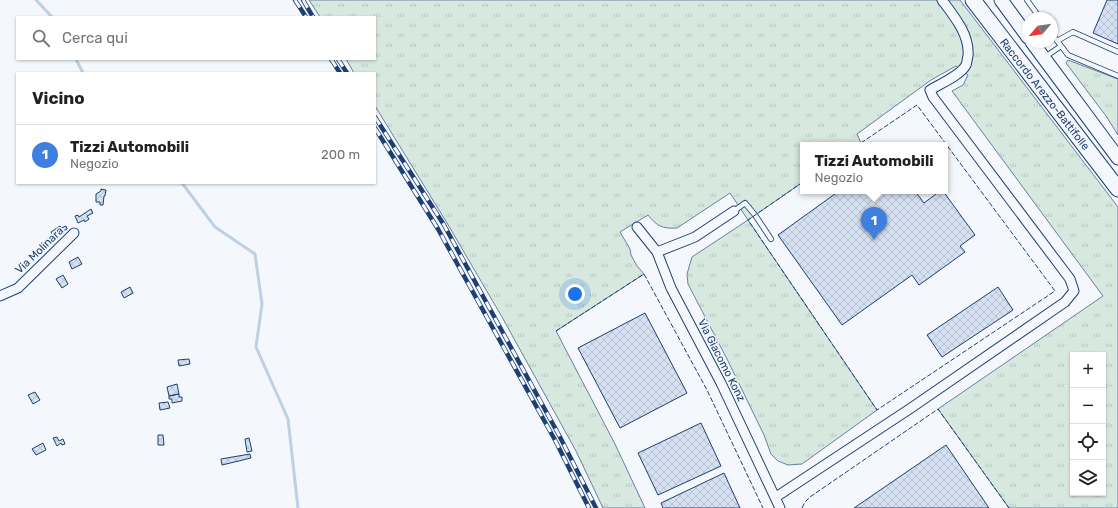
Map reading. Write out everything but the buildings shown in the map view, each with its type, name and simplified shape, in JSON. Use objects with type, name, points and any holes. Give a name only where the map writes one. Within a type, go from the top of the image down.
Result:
[{"type":"main road","name":"Raccordo Arezzo-Battifolle","points":[[973,0],[1118,189]]},
{"type":"main road","points":[[1001,0],[1022,28]]},
{"type":"main road","points":[[1037,48],[1118,158]]},
{"type":"street","points":[[776,497],[911,408],[1065,302],[1074,291],[1070,280],[930,90],[960,72],[967,64],[968,51],[966,38],[942,0]]},
{"type":"street","points":[[657,252],[695,236],[734,211]]},
{"type":"street","name":"Via Giacomo Konz","points":[[637,227],[657,252],[671,288],[721,383],[780,508]]},
{"type":"street","name":"Via Molinara","points":[[0,296],[18,288],[74,233]]},
{"type":"lane","points":[[1027,0],[1036,12]]},
{"type":"lane","points":[[1044,58],[1072,32],[1118,52]]},
{"type":"lane","points":[[1059,44],[1068,55],[1118,76]]},
{"type":"lane","points":[[734,211],[745,203],[771,239]]},
{"type":"green space","points":[[309,0],[960,0],[1118,207],[1118,508],[1009,508],[938,409],[1103,296],[952,91],[963,85],[968,75],[956,66],[931,80],[857,134],[861,142],[800,142],[800,184],[748,220],[730,193],[677,228],[660,226],[648,215],[620,232],[630,249],[631,255],[637,266],[644,274],[556,331],[615,444],[645,508],[603,508],[576,451],[502,317],[447,223],[376,108],[376,72],[353,72],[347,60],[376,60],[376,16],[319,16]]},
{"type":"green space","points":[[1068,60],[1118,79],[1118,135],[1106,116],[1066,63]]},
{"type":"green space","points":[[748,220],[877,410],[802,464],[788,465],[778,461],[771,454],[764,435],[728,361],[688,284],[687,274],[692,257]]},
{"type":"waterway","points":[[36,0],[51,16]]},
{"type":"waterway","points":[[76,60],[82,72]]},
{"type":"waterway","points":[[183,184],[215,227],[255,254],[262,304],[256,347],[288,419],[298,508]]},
{"type":"railway","points":[[295,0],[305,16]]},
{"type":"railway","points":[[303,0],[312,16]]},
{"type":"railway","points":[[332,60],[339,72]]},
{"type":"railway","points":[[339,60],[346,72]]},
{"type":"railway","points":[[376,119],[444,225],[560,437],[596,508]]},
{"type":"railway","points":[[376,130],[438,229],[555,440],[589,508]]},
{"type":"fence","points":[[862,142],[917,105],[944,142]]},
{"type":"fence","points":[[800,184],[748,220],[877,410],[1055,291],[948,147]]},
{"type":"fence","points":[[556,331],[644,274],[707,390],[763,508]]},
{"type":"fence","points":[[802,508],[810,497],[938,409],[1009,508]]},
{"type":"place","name":"Tizzi Automobili","points":[[874,240]]}]
